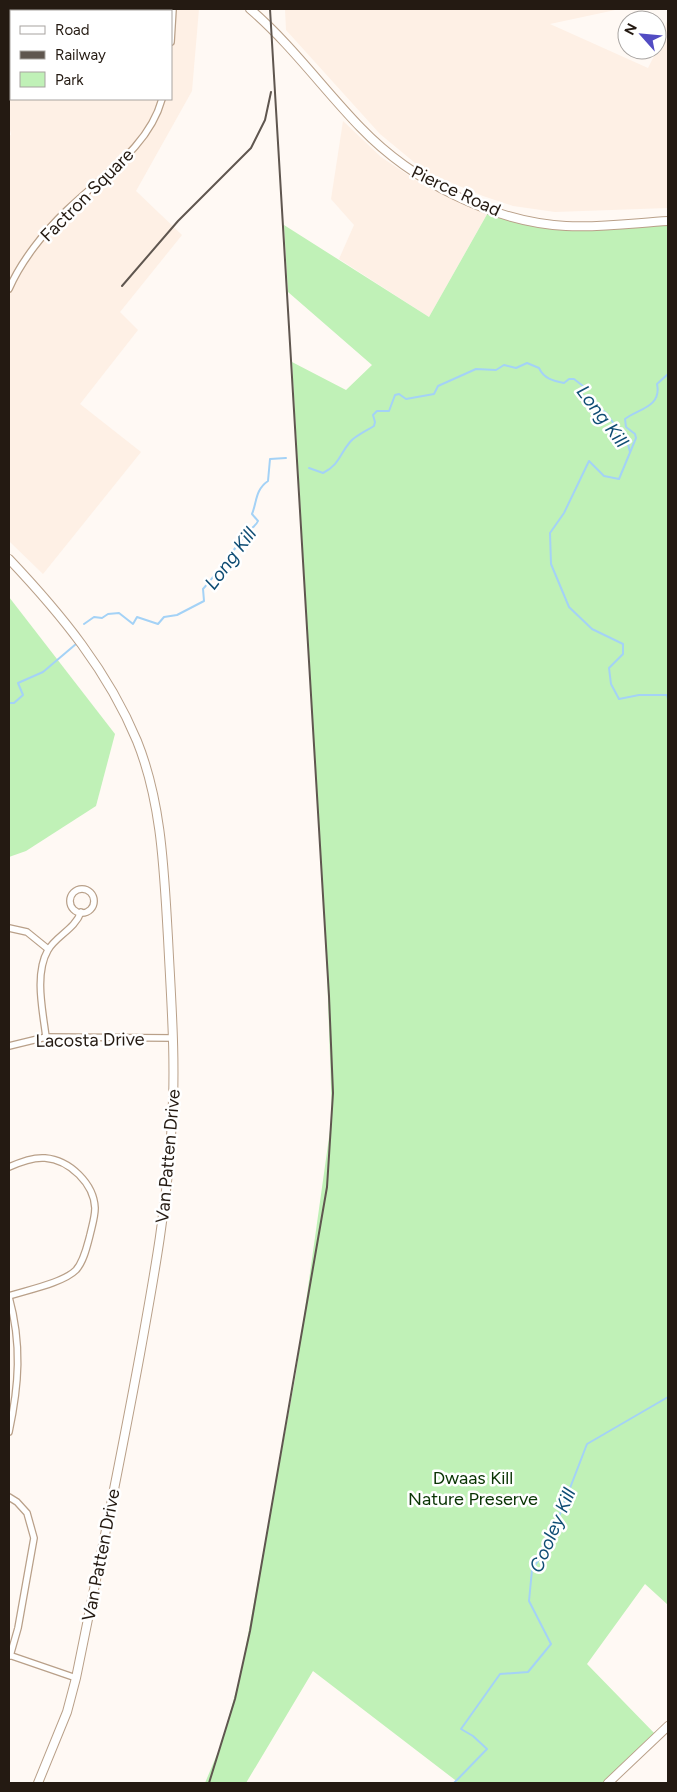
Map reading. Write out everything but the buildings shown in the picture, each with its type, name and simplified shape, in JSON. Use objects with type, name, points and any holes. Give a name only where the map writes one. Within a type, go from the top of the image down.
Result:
[{"type":"street","points":[[172,26],[173,9]]},
{"type":"street","name":"Pierce Road","points":[[250,9],[362,129],[399,162],[430,182],[502,214],[543,224],[567,226],[668,221]]},
{"type":"street","name":"Factron Square","points":[[9,289],[23,264],[66,211],[149,130],[162,100]]},
{"type":"street","name":"Van Patten Drive","points":[[9,559],[83,644],[105,677],[119,701],[144,762],[155,802],[163,855],[173,1004],[172,1120],[161,1238],[121,1458],[76,1678],[67,1712],[38,1783]]},
{"type":"street","points":[[46,1037],[42,974],[48,949],[77,920],[81,912],[91,909],[94,903],[92,894],[84,889],[76,891],[71,898],[72,908],[81,912]]},
{"type":"street","points":[[9,928],[27,932],[48,949]]},
{"type":"street","name":"Lacosta Drive","points":[[9,1046],[46,1037],[173,1038]]},
{"type":"street","points":[[9,1167],[33,1158],[44,1158],[67,1166],[88,1184],[95,1208],[86,1248],[77,1269],[48,1284],[9,1297],[14,1316],[19,1357],[17,1395],[9,1432]]},
{"type":"street","points":[[9,1497],[17,1502],[27,1513],[34,1538],[18,1628],[10,1655],[76,1678]]},
{"type":"street","points":[[608,1783],[667,1730]]},
{"type":"shaded area","points":[[9,9],[199,9],[192,91],[136,191],[182,235],[120,312],[138,330],[80,404],[141,452],[43,574],[9,541],[9,136],[11,135],[9,125]]},
{"type":"shaded area","points":[[285,9],[620,9],[550,24],[617,54],[617,60],[630,60],[648,68],[652,60],[667,60],[668,18],[668,208],[555,212],[513,206],[483,196],[426,172],[380,134],[286,30]]},
{"type":"shaded area","points":[[343,121],[381,157],[426,187],[487,214],[429,317],[339,259],[354,225],[331,199]]},
{"type":"green space","name":"Dwaas Kill Nature Preserve","points":[[490,209],[551,226],[668,221],[668,1605],[645,1584],[587,1664],[657,1736],[608,1783],[459,1783],[313,1671],[246,1783],[205,1783],[221,1745],[241,1673],[296,1373],[332,1116],[327,971],[292,362],[346,390],[372,365],[288,292],[284,225],[429,317]]},
{"type":"green space","points":[[9,597],[115,734],[96,806],[26,851],[9,857]]},
{"type":"waterway","name":"Long Kill","points":[[309,468],[323,473],[329,470],[352,440],[374,426],[373,415],[377,411],[389,411],[395,395],[399,394],[406,399],[434,394],[438,386],[476,369],[496,370],[504,365],[516,368],[527,363],[539,368],[546,377],[553,380],[564,383],[569,379],[574,379],[583,386],[582,395],[606,413],[620,432],[623,440],[628,444],[630,452]]},
{"type":"waterway","points":[[668,374],[657,384],[658,392],[652,403],[625,419],[626,427],[635,434],[636,438],[619,479],[604,476],[589,461],[564,513],[550,533],[551,564],[569,607],[592,629],[623,644],[623,654],[609,668],[611,684],[619,699],[639,695],[667,695],[668,699]]},
{"type":"waterway","name":"Long Kill","points":[[84,624],[94,617],[102,618],[108,614],[119,613],[133,624],[137,617],[158,624],[164,617],[177,615],[204,601],[203,589],[258,521],[252,514],[259,492],[268,481],[270,459],[286,458]]},
{"type":"waterway","name":"Long Kill","points":[[9,703],[14,703],[23,695],[18,683],[43,672],[76,644]]},
{"type":"waterway","name":"Cooley Kill","points":[[454,1783],[487,1749],[473,1736],[461,1729],[500,1674],[528,1672],[551,1644],[529,1601],[532,1570],[548,1545],[587,1444],[668,1397]]},
{"type":"railway","points":[[209,1783],[235,1699],[250,1631],[327,1187],[333,1093],[329,996],[270,9]]},
{"type":"railway","points":[[122,286],[178,221],[251,148],[265,120],[271,92]]}]
